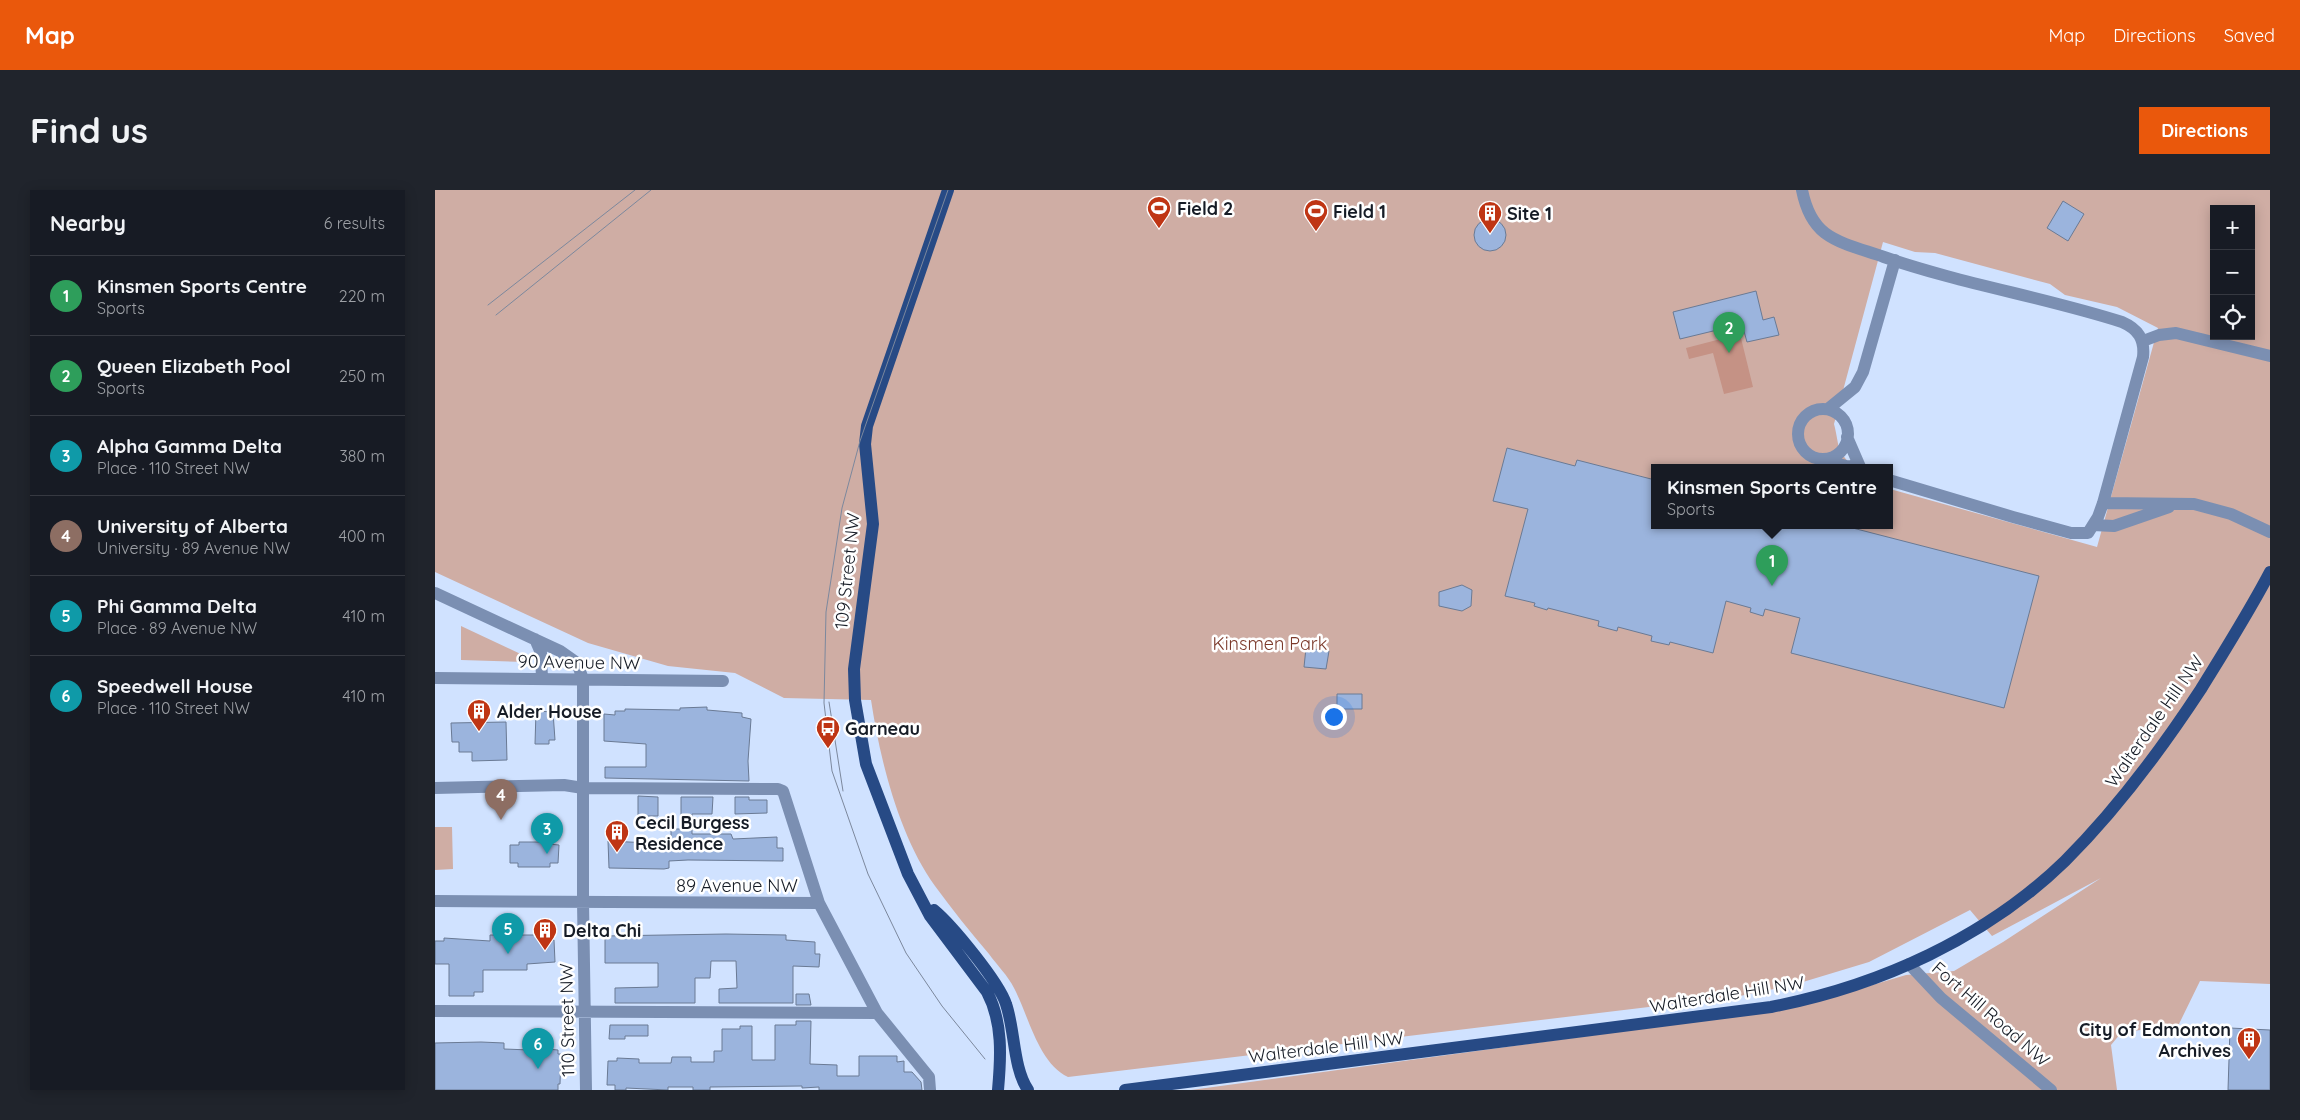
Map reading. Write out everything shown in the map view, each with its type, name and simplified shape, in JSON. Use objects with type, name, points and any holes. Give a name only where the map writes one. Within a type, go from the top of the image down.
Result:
[{"type":"main road","name":"109 Street NW","points":[[948,190],[867,426],[865,444],[873,524],[861,600],[854,669],[855,700],[860,733],[874,787],[908,874],[930,916],[987,992],[993,1004],[999,1040],[998,1090]]},
{"type":"main road","name":"Walterdale Hill NW","points":[[1125,1090],[1771,1008],[1843,990],[1909,964],[1973,930],[2004,909],[2064,862],[2088,836],[2131,787],[2168,738],[2234,637],[2270,572]]},
{"type":"main road","name":"109 Street NW","points":[[920,898],[937,912],[996,984],[1006,1003],[1016,1056],[1028,1090]]},
{"type":"street","points":[[1802,190],[1810,214],[1824,232],[1842,242],[1895,260],[2019,296],[2110,318],[2136,329],[2143,341],[2143,357],[2103,503],[2088,533],[2071,532],[1893,481]]},
{"type":"street","points":[[1838,464],[1819,459],[1805,452],[1800,445],[1798,429],[1806,416],[1813,411],[1828,409],[1855,386],[1863,372],[1895,260]]},
{"type":"street","points":[[2143,341],[2159,335],[2176,333],[2270,356]]},
{"type":"street","points":[[1819,459],[1836,455],[1842,450],[1847,437],[1847,426],[1843,418],[1828,409]]},
{"type":"street","points":[[1847,437],[1859,464]]},
{"type":"street","points":[[2103,503],[2193,504],[2214,508],[2270,532]]},
{"type":"street","points":[[2093,526],[2114,526],[2176,504]]},
{"type":"street","points":[[435,593],[559,650],[577,662],[583,680]]},
{"type":"street","points":[[535,639],[541,653],[542,679]]},
{"type":"street","name":"90 Avenue NW","points":[[435,678],[723,681]]},
{"type":"street","name":"110 Street NW","points":[[583,680],[583,902],[586,1090]]},
{"type":"street","points":[[435,788],[564,785],[583,788],[778,789],[783,791],[819,903]]},
{"type":"street","name":"89 Avenue NW","points":[[435,901],[819,903],[877,1013],[929,1077],[930,1090]]},
{"type":"street","name":"Fort Hill Road NW","points":[[1909,964],[1941,998],[2051,1090]]},
{"type":"street","points":[[435,1012],[877,1013]]},
{"type":"green space","name":"Kinsmen Park","points":[[435,190],[2270,190],[2270,984],[2200,981],[2179,1024],[2121,1033],[2111,1045],[2117,1090],[1191,1090],[1668,1025],[1822,1000],[1906,975],[1954,971],[2003,942],[2101,878],[1992,936],[1970,910],[1869,962],[1793,985],[1740,996],[1068,1077],[1049,1061],[1041,1050],[1009,979],[948,903],[922,866],[901,821],[893,797],[880,747],[871,700],[784,698],[735,673],[668,666],[588,643],[435,572]],"holes":[[[1883,242],[1915,252],[1935,253],[2050,284],[2065,295],[2117,307],[2158,328],[2097,547],[1893,490],[1893,529],[1651,529],[1651,464],[1850,464],[1841,451],[1834,424]]]},
{"type":"green space","points":[[461,626],[529,658],[525,662],[461,660]]},
{"type":"green space","points":[[435,827],[452,827],[453,869],[435,870]]},
{"type":"shaded area","points":[[1740,334],[1753,387],[1724,394],[1713,353],[1689,359],[1686,348]]},
{"type":"building","points":[[2063,201],[2084,214],[2068,241],[2047,228]]},
{"type":"building","name":"Site 1","points":[[1490,219],[1501,224],[1506,235],[1501,246],[1490,251],[1479,246],[1474,235],[1479,224]]},
{"type":"building","points":[[1756,291],[1763,320],[1774,317],[1779,335],[1747,342],[1742,324],[1680,339],[1673,312]]},
{"type":"building","points":[[1507,448],[1575,466],[1577,460],[1651,479],[1651,529],[1857,529],[2039,576],[2004,708],[1791,653],[1800,618],[1765,609],[1763,616],[1750,612],[1751,608],[1726,601],[1713,653],[1670,642],[1669,645],[1651,641],[1652,636],[1618,627],[1617,631],[1598,626],[1599,621],[1548,608],[1547,610],[1534,606],[1535,603],[1505,596],[1528,509],[1493,501]]},
{"type":"building","points":[[1462,585],[1472,590],[1471,606],[1462,611],[1439,606],[1439,592]]},
{"type":"building","points":[[1306,648],[1329,651],[1326,669],[1304,667]]},
{"type":"building","points":[[1337,694],[1362,694],[1362,709],[1337,709]]},
{"type":"building","points":[[707,707],[707,710],[742,713],[742,717],[751,719],[748,761],[749,781],[605,778],[605,767],[646,767],[646,744],[604,741],[604,714],[615,715],[615,711],[625,711],[625,709],[680,710],[680,708]]},
{"type":"building","points":[[536,711],[553,712],[555,740],[549,740],[549,744],[535,744]]},
{"type":"building","name":"Alder House","points":[[506,722],[507,760],[472,761],[472,752],[459,752],[459,742],[452,742],[451,723]]},
{"type":"building","points":[[638,796],[658,797],[658,816],[638,816]]},
{"type":"building","points":[[681,797],[713,797],[712,814],[692,814],[692,834],[731,834],[733,839],[777,837],[777,848],[783,848],[783,861],[688,860],[669,861],[669,868],[664,869],[609,868],[608,841],[671,844],[671,829],[681,829]]},
{"type":"building","points":[[735,797],[749,797],[749,800],[767,800],[767,813],[735,814]]},
{"type":"building","points":[[519,842],[549,842],[549,844],[559,845],[558,863],[550,863],[550,867],[518,867],[518,863],[510,863],[510,845],[519,845]]},
{"type":"building","points":[[490,935],[545,935],[545,940],[554,940],[555,962],[527,964],[527,970],[483,970],[483,992],[474,992],[474,996],[449,996],[449,964],[435,964],[435,941],[444,941],[444,938],[490,941]]},
{"type":"building","points":[[786,935],[786,940],[815,942],[815,954],[820,954],[819,967],[793,966],[793,1003],[719,1003],[719,989],[737,988],[736,961],[711,961],[710,978],[695,978],[695,1003],[615,1003],[615,988],[658,987],[658,963],[605,963],[605,936]]},
{"type":"building","points":[[796,994],[809,994],[811,1005],[796,1005]]},
{"type":"building","points":[[796,1021],[811,1021],[810,1064],[837,1065],[837,1076],[859,1076],[859,1056],[897,1056],[897,1062],[904,1061],[904,1072],[912,1072],[921,1082],[922,1090],[819,1090],[819,1087],[802,1088],[802,1086],[710,1087],[710,1090],[693,1090],[693,1087],[668,1087],[668,1090],[626,1088],[626,1090],[615,1090],[615,1085],[607,1085],[608,1061],[617,1061],[617,1058],[639,1059],[639,1063],[671,1063],[672,1057],[691,1057],[691,1062],[714,1062],[714,1051],[722,1051],[722,1029],[740,1029],[740,1026],[752,1026],[752,1060],[775,1060],[775,1025],[796,1025]]},
{"type":"building","points":[[610,1025],[648,1025],[648,1036],[625,1036],[625,1039],[609,1039]]},
{"type":"building","name":"City of Edmonton Archives","points":[[2230,1028],[2270,1030],[2270,1090],[2228,1090]]},
{"type":"building","points":[[435,1043],[504,1043],[504,1049],[530,1050],[530,1044],[547,1045],[547,1049],[558,1050],[558,1054],[561,1054],[558,1090],[435,1090]]},
{"type":"tram line","points":[[488,305],[635,190]]},
{"type":"tram line","points":[[496,315],[651,190]]},
{"type":"tram line","points":[[948,190],[860,441],[842,508],[826,612],[824,703],[832,771],[868,874],[906,953],[942,1006],[985,1059]]},
{"type":"tram line","points":[[829,702],[843,791]]},
{"type":"place","name":"Field 2","points":[[1159,229]]},
{"type":"place","name":"Field 1","points":[[1316,232]]},
{"type":"place","name":"Site 1","points":[[1490,234]]},
{"type":"place","name":"Queen Elizabeth Pool","points":[[1729,353]]},
{"type":"place","name":"Kinsmen Sports Centre","points":[[1772,586]]},
{"type":"place","name":"Alder House","points":[[479,732]]},
{"type":"place","name":"Garneau","points":[[828,749]]},
{"type":"place","name":"University of Alberta","points":[[501,820]]},
{"type":"place","name":"Cecil Burgess Residence","points":[[617,853]]},
{"type":"place","name":"Alpha Gamma Delta","points":[[547,854]]},
{"type":"place","name":"Delta Chi","points":[[545,951]]},
{"type":"place","name":"Phi Gamma Delta","points":[[508,954]]},
{"type":"place","name":"City of Edmonton Archives","points":[[2249,1060]]},
{"type":"place","name":"Speedwell House","points":[[538,1069]]}]
